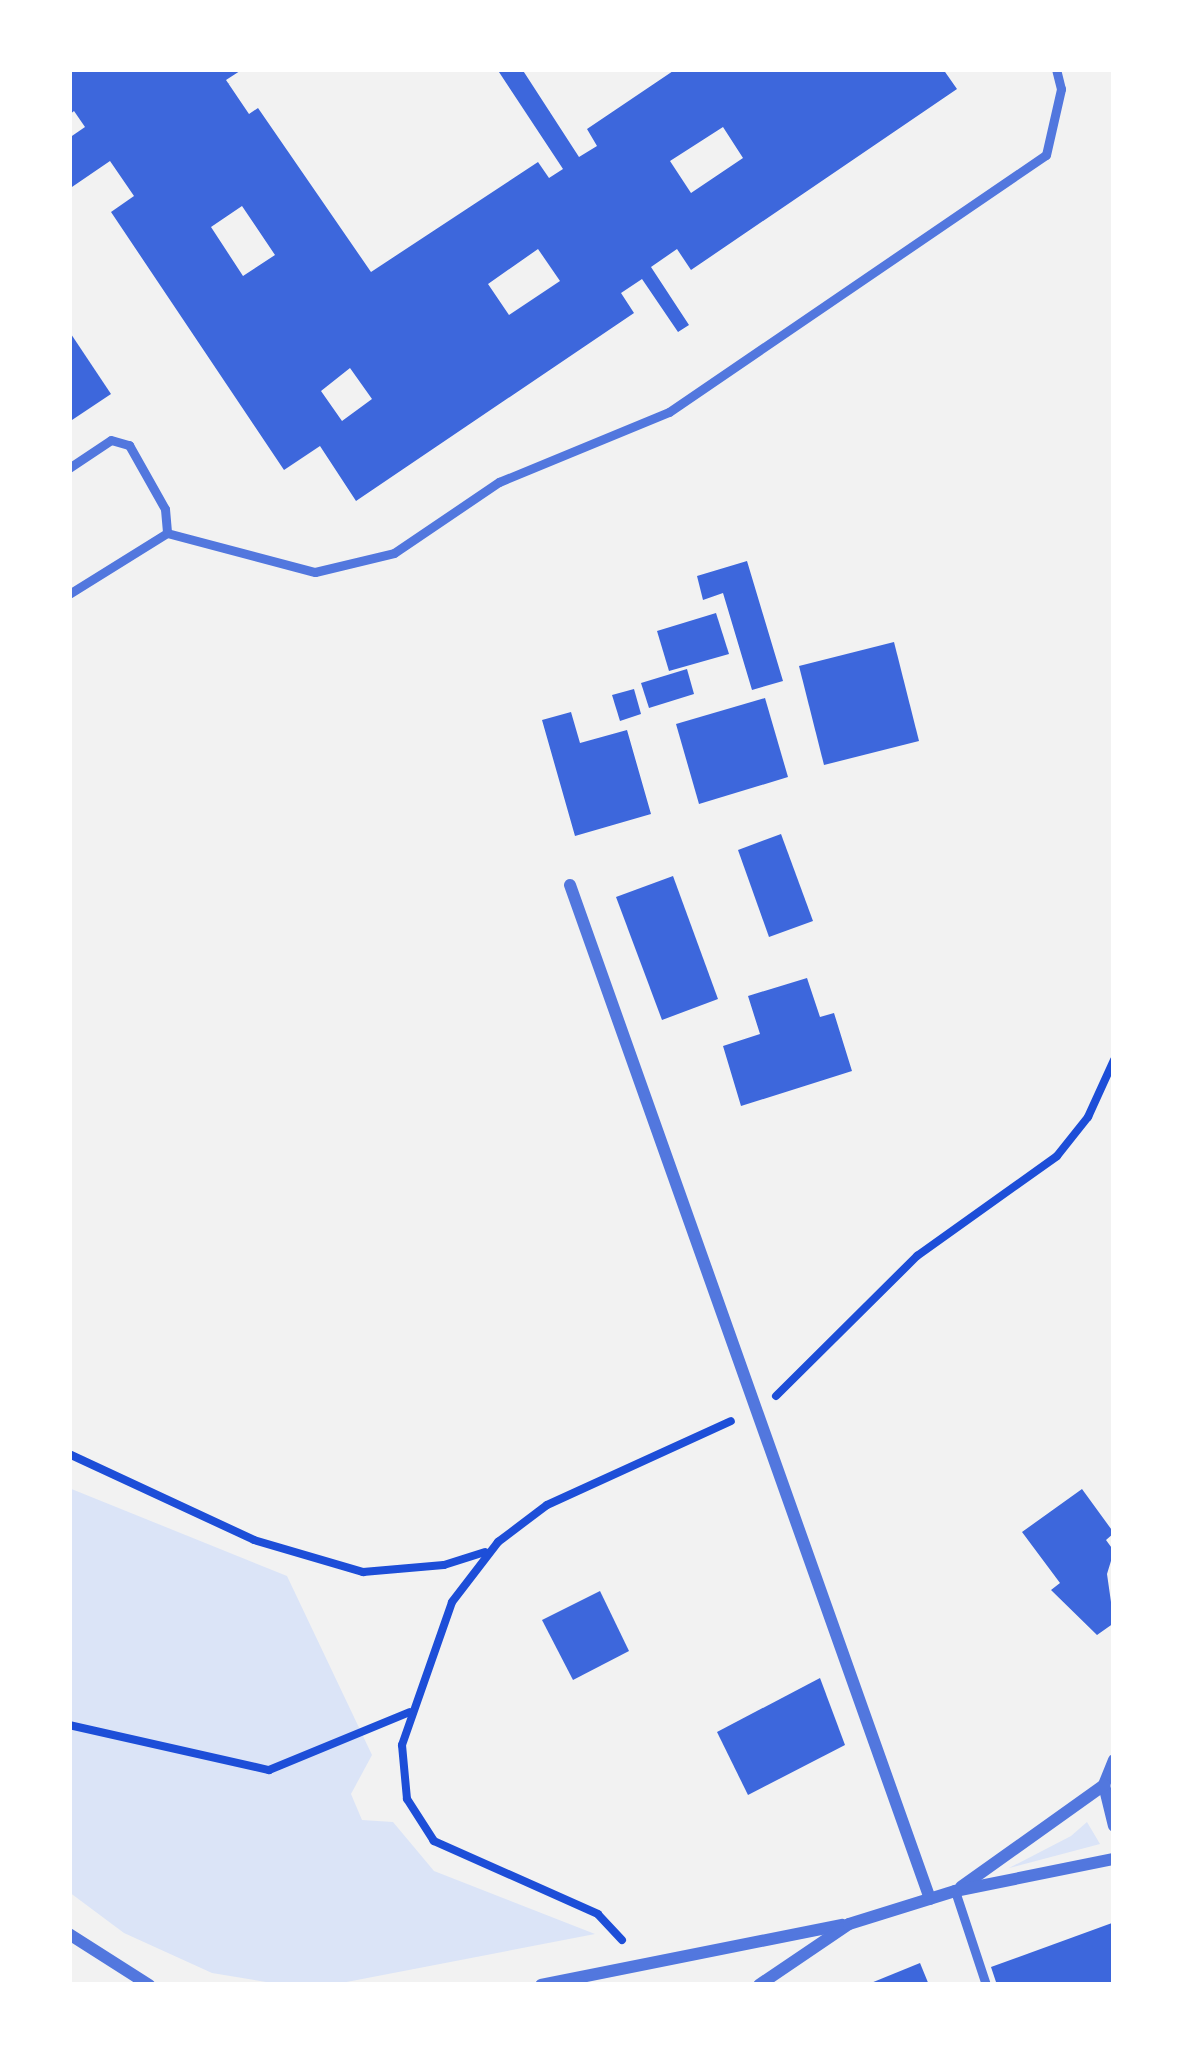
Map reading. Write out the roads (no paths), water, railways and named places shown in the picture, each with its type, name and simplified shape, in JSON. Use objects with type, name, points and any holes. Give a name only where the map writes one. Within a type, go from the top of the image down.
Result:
[{"type":"street","points":[[570,886],[930,1899]]},
{"type":"street","points":[[955,1891],[1104,1785],[1114,1760]]},
{"type":"street","points":[[1104,1785],[1114,1826]]},
{"type":"street","points":[[542,1985],[849,1924],[955,1891],[1114,1859]]},
{"type":"street","points":[[759,1985],[849,1924]]},
{"type":"street","points":[[69,1934],[148,1985]]},
{"type":"lane","points":[[69,594],[167,533],[315,572],[394,553],[499,482],[669,412],[1046,154],[1061,89],[1056,69]]},
{"type":"lane","points":[[69,468],[111,440],[128,445],[166,509],[167,533]]},
{"type":"lane","points":[[955,1891],[986,1985]]}]
